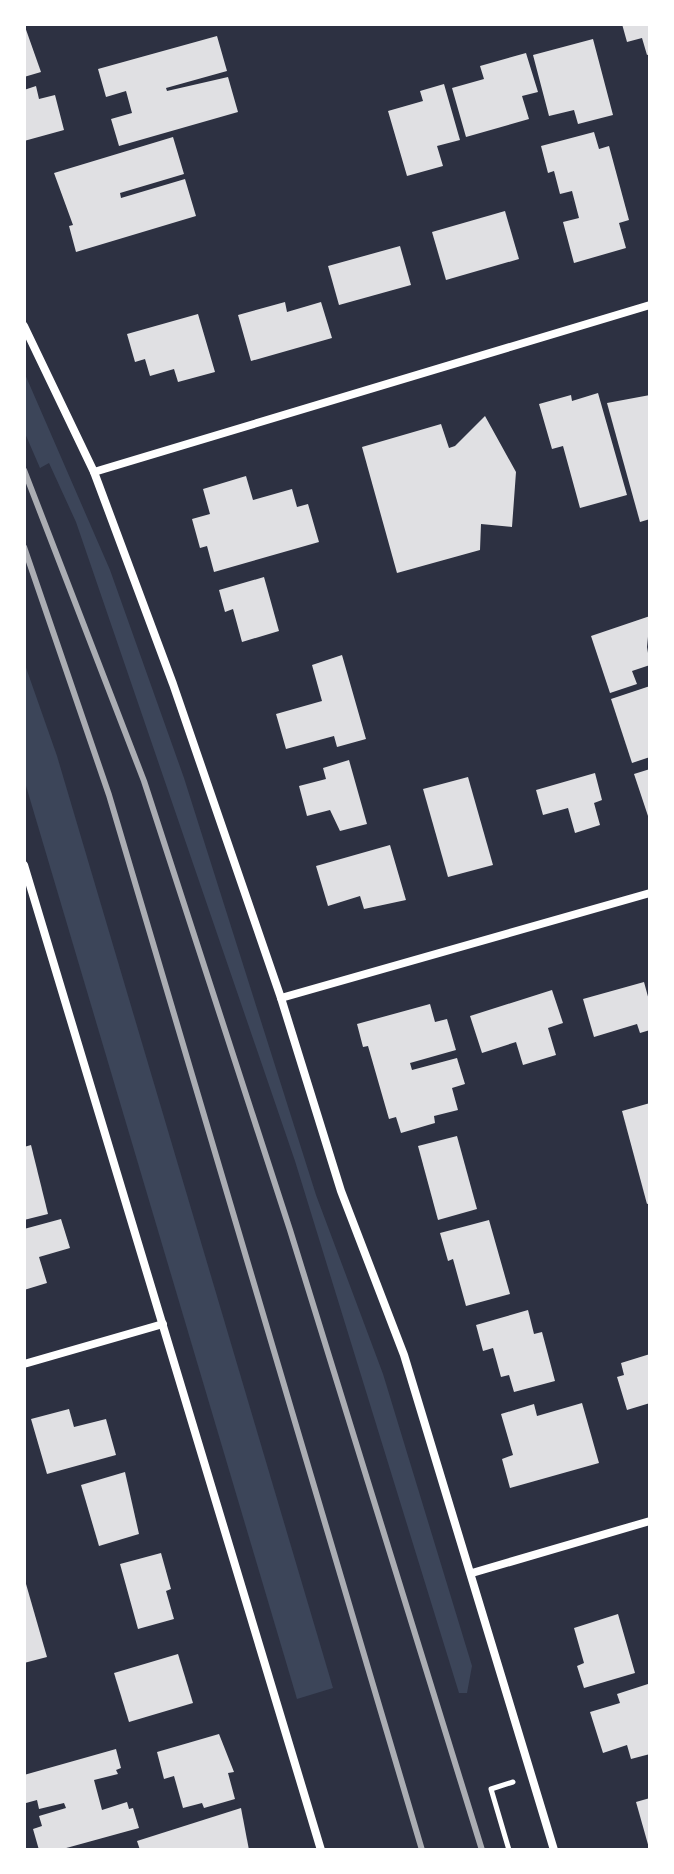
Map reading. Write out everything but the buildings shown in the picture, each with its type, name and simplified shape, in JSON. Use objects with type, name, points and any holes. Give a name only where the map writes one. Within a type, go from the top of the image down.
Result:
[{"type":"street","points":[[94,472],[650,305]]},
{"type":"street","points":[[24,326],[94,472],[173,684],[281,998],[341,1191],[404,1355],[554,1850]]},
{"type":"street","points":[[24,865],[321,1850]]},
{"type":"street","points":[[281,998],[650,893]]},
{"type":"street","points":[[24,1364],[163,1324]]},
{"type":"street","points":[[472,1573],[650,1521]]},
{"type":"path","points":[[509,1850],[491,1789],[532,1776]]},
{"type":"shaded area","points":[[24,372],[110,570],[184,778],[316,1195],[383,1374],[472,1666],[467,1693],[459,1693],[295,1161],[76,522],[49,463],[40,468],[24,431]]},
{"type":"shaded area","points":[[24,662],[57,756],[333,1688],[297,1699],[24,779]]},
{"type":"railway","points":[[24,470],[144,781],[290,1230],[482,1850]]},
{"type":"railway","points":[[24,547],[109,795],[422,1850]]}]
